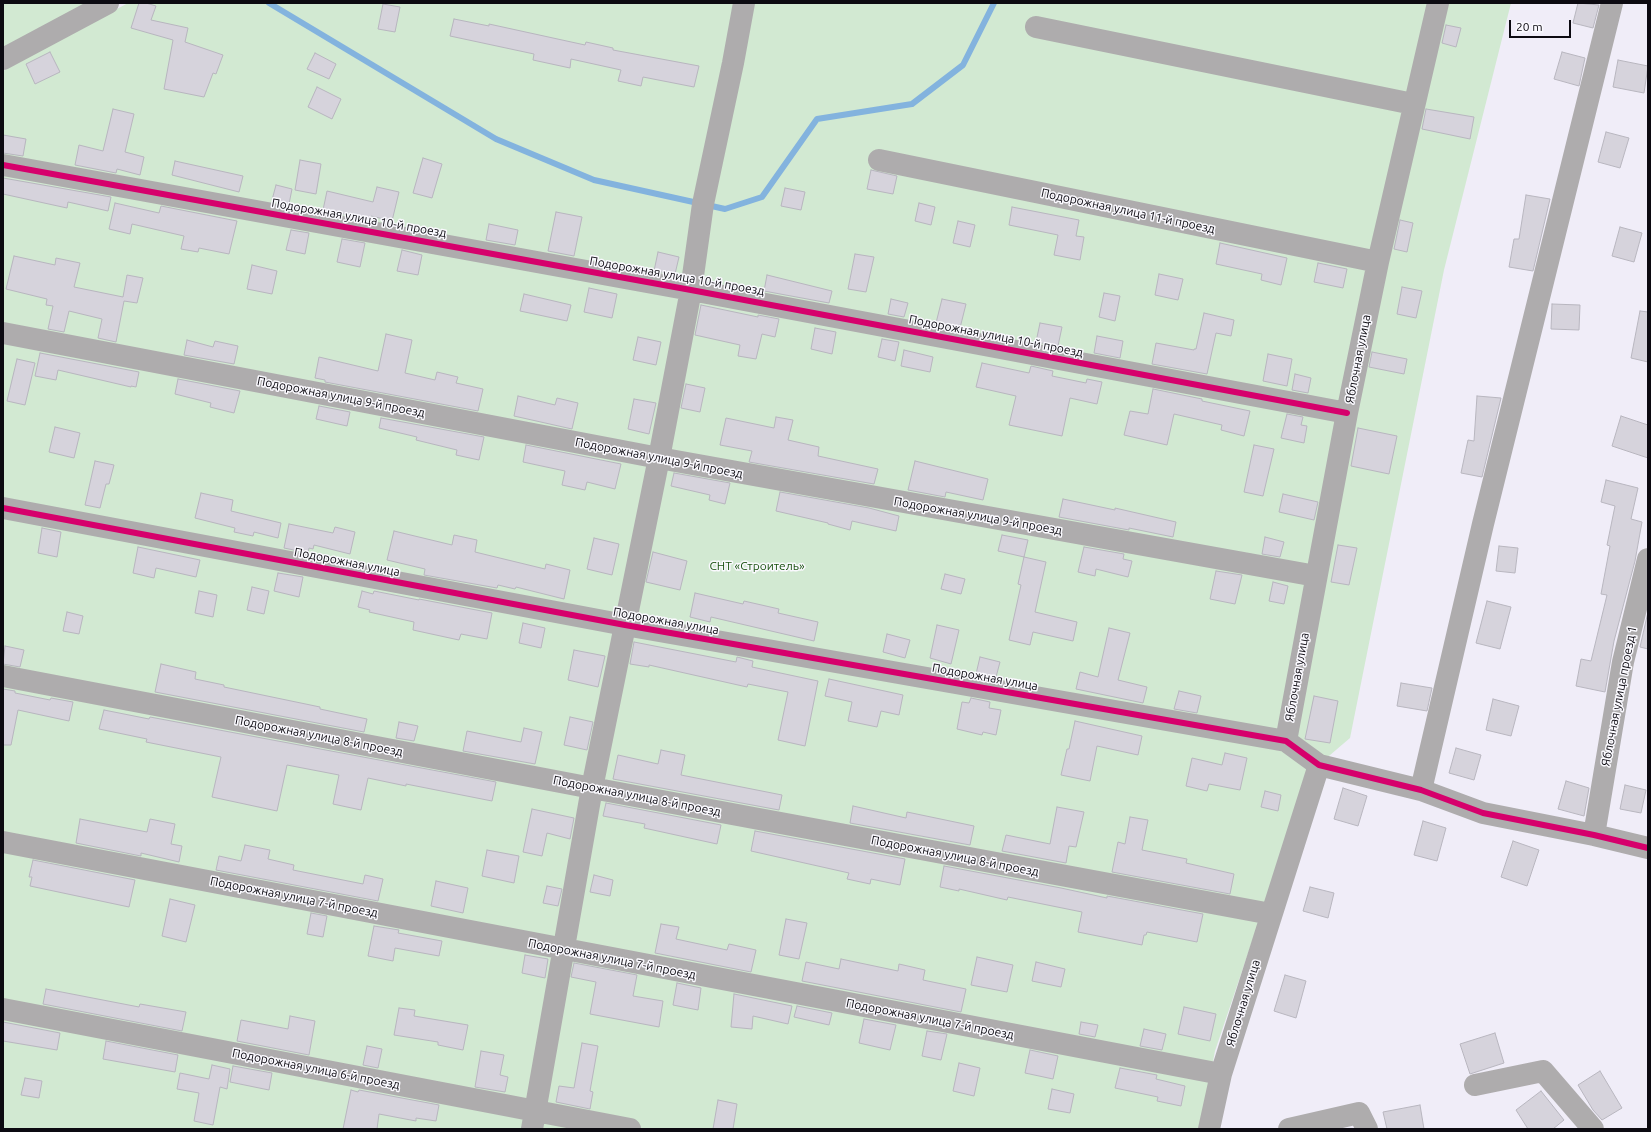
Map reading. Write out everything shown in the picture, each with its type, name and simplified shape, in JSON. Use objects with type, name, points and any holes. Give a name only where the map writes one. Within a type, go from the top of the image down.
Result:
[{"type":"street","points":[[3,59],[108,3]]},
{"type":"street","points":[[534,1120],[592,788],[659,458],[691,290],[703,204],[744,3]]},
{"type":"street","name":"Яблочная улица","points":[[1286,741],[1347,413],[1378,262],[1413,104],[1438,3]]},
{"type":"street","points":[[1421,790],[1483,524],[1612,3]]},
{"type":"street","points":[[1036,27],[1413,104]]},
{"type":"street","name":"Подорожная улица 11-й проезд","points":[[879,160],[1378,262]]},
{"type":"street","name":"Подорожная улица 10-й проезд","points":[[3,165],[691,290],[1347,413]]},
{"type":"street","name":"Подорожная улица 9-й проезд","points":[[3,333],[659,458],[1316,576]]},
{"type":"street","name":"Подорожная улица","points":[[3,508],[624,625],[1286,741],[1319,765]]},
{"type":"street","name":"Яблочная улица проезд 1","points":[[1594,835],[1624,662],[1648,559]]},
{"type":"street","name":"Подорожная улица 8-й проезд","points":[[3,676],[592,788],[1271,914]]},
{"type":"street","points":[[1319,765],[1421,790],[1484,813],[1594,835],[1648,848]]},
{"type":"street","name":"Яблочная улица","points":[[1211,1129],[1221,1074],[1319,765]]},
{"type":"street","name":"Подорожная улица 7-й проезд","points":[[3,842],[94,858],[564,950],[1221,1074]]},
{"type":"street","name":"Подорожная улица 6-й проезд","points":[[3,1009],[534,1120],[630,1129]]},
{"type":"street","points":[[1475,1085],[1543,1071],[1593,1129]]},
{"type":"street","points":[[1289,1129],[1359,1113],[1367,1129]]},
{"type":"green space","points":[[3,3],[87,3],[3,49]]},
{"type":"green space","name":"СНТ «Строитель»","points":[[128,3],[1511,3],[1444,270],[1350,738],[1309,773],[1215,1051],[1200,1129],[3,1129],[3,71]]},
{"type":"building","points":[[139,3],[146,3],[156,6],[151,20],[188,28],[185,42],[223,55],[216,74],[213,73],[204,97],[164,89],[173,40],[131,28]]},
{"type":"building","points":[[1578,3],[1599,5],[1593,28],[1573,23]]},
{"type":"building","points":[[383,4],[400,7],[395,32],[378,29]]},
{"type":"building","points":[[454,19],[489,26],[489,24],[585,45],[586,42],[613,48],[613,50],[699,66],[694,87],[643,77],[641,86],[618,81],[621,70],[571,59],[570,68],[533,60],[534,54],[450,36]]},
{"type":"building","points":[[1446,25],[1461,28],[1456,47],[1442,43]]},
{"type":"building","points":[[50,52],[60,72],[35,84],[26,64]]},
{"type":"building","points":[[1562,52],[1585,58],[1579,86],[1554,79]]},
{"type":"building","points":[[315,53],[336,64],[329,79],[307,69]]},
{"type":"building","points":[[1618,60],[1648,66],[1644,93],[1613,87]]},
{"type":"building","points":[[317,87],[341,99],[332,119],[308,107]]},
{"type":"building","points":[[113,109],[134,114],[125,152],[144,157],[140,175],[117,169],[116,173],[75,165],[79,145],[103,151]]},
{"type":"building","points":[[1426,109],[1474,117],[1470,139],[1422,129]]},
{"type":"building","points":[[1606,132],[1629,138],[1620,168],[1598,162]]},
{"type":"building","points":[[3,135],[26,139],[23,156],[3,153]]},
{"type":"building","points":[[423,158],[442,164],[432,198],[413,193]]},
{"type":"building","points":[[300,160],[321,164],[316,194],[295,190]]},
{"type":"building","points":[[175,161],[243,176],[239,192],[172,175]]},
{"type":"building","points":[[871,170],[897,176],[893,194],[867,189]]},
{"type":"building","points":[[3,178],[111,197],[108,211],[68,202],[67,208],[3,194]]},
{"type":"building","points":[[276,185],[292,189],[289,204],[272,200]]},
{"type":"building","points":[[377,187],[399,192],[392,221],[371,216],[370,219],[323,210],[327,191],[373,202]]},
{"type":"building","points":[[785,188],[805,192],[801,210],[781,206]]},
{"type":"building","points":[[1526,195],[1550,199],[1533,271],[1509,267],[1514,239],[1519,239]]},
{"type":"building","points":[[115,203],[159,213],[161,206],[237,221],[229,254],[199,248],[198,252],[181,249],[184,236],[132,224],[130,234],[109,229]]},
{"type":"building","points":[[919,203],[935,207],[931,225],[915,221]]},
{"type":"building","points":[[1012,207],[1079,220],[1076,236],[1084,237],[1080,260],[1054,255],[1058,235],[1009,225]]},
{"type":"building","points":[[556,212],[582,217],[574,256],[548,251]]},
{"type":"building","points":[[1400,220],[1413,223],[1407,252],[1394,249]]},
{"type":"building","points":[[958,221],[975,225],[970,247],[953,243]]},
{"type":"building","points":[[489,224],[518,230],[515,245],[486,240]]},
{"type":"building","points":[[1620,227],[1642,233],[1634,262],[1612,256]]},
{"type":"building","points":[[291,230],[309,233],[305,254],[286,250]]},
{"type":"building","points":[[342,239],[365,243],[360,267],[337,262]]},
{"type":"building","points":[[1220,243],[1287,258],[1281,285],[1261,280],[1262,274],[1216,264]]},
{"type":"building","points":[[402,250],[422,255],[418,275],[397,271]]},
{"type":"building","points":[[658,252],[679,257],[675,274],[654,271]]},
{"type":"building","points":[[855,254],[874,257],[866,292],[848,289]]},
{"type":"building","points":[[14,256],[55,265],[56,258],[80,263],[74,287],[123,297],[127,275],[143,278],[137,303],[124,301],[116,342],[98,338],[102,319],[69,311],[64,332],[48,329],[53,306],[46,305],[47,299],[6,289]]},
{"type":"building","points":[[1318,263],[1347,269],[1343,288],[1314,282]]},
{"type":"building","points":[[252,265],[277,271],[272,294],[247,289]]},
{"type":"building","points":[[1159,274],[1183,279],[1178,300],[1155,295]]},
{"type":"building","points":[[767,275],[832,291],[829,303],[764,291]]},
{"type":"building","points":[[1402,287],[1422,291],[1416,318],[1397,314]]},
{"type":"building","points":[[589,288],[617,294],[612,318],[584,312]]},
{"type":"building","points":[[1104,293],[1120,296],[1115,321],[1099,317]]},
{"type":"building","points":[[524,294],[571,305],[567,321],[520,311]]},
{"type":"building","points":[[891,299],[908,303],[904,317],[888,314]]},
{"type":"building","points":[[942,299],[966,304],[960,328],[936,323]]},
{"type":"building","points":[[1552,304],[1580,305],[1579,330],[1551,329]]},
{"type":"building","points":[[701,305],[758,317],[758,315],[779,319],[775,337],[762,334],[756,359],[738,356],[740,345],[695,335]]},
{"type":"building","points":[[1640,311],[1648,312],[1648,362],[1631,358]]},
{"type":"building","points":[[1204,313],[1234,320],[1231,336],[1216,333],[1207,374],[1152,364],[1156,343],[1194,350],[1196,349]]},
{"type":"building","points":[[1040,323],[1062,327],[1058,346],[1036,342]]},
{"type":"building","points":[[815,328],[836,332],[832,354],[811,349]]},
{"type":"building","points":[[386,334],[412,340],[405,373],[435,380],[437,372],[458,377],[456,383],[483,389],[478,411],[325,382],[325,380],[315,378],[319,357],[378,371]]},
{"type":"building","points":[[1097,336],[1123,341],[1120,358],[1094,353]]},
{"type":"building","points":[[638,337],[661,342],[656,365],[633,360]]},
{"type":"building","points":[[882,339],[899,342],[895,361],[878,357]]},
{"type":"building","points":[[187,340],[213,347],[215,341],[238,346],[234,364],[184,355]]},
{"type":"building","points":[[904,350],[933,357],[930,372],[901,366]]},
{"type":"building","points":[[1372,352],[1407,359],[1404,374],[1369,367]]},
{"type":"building","points":[[40,353],[139,372],[136,387],[58,370],[56,380],[35,376]]},
{"type":"building","points":[[1268,354],[1292,359],[1287,386],[1263,381]]},
{"type":"building","points":[[17,359],[35,363],[25,405],[7,401]]},
{"type":"building","points":[[982,363],[1029,373],[1031,366],[1053,371],[1052,376],[1086,383],[1087,379],[1102,382],[1097,404],[1070,398],[1062,436],[1009,425],[1016,396],[976,387]]},
{"type":"building","points":[[1295,374],[1311,378],[1308,393],[1292,390]]},
{"type":"building","points":[[178,379],[240,391],[234,413],[210,407],[211,403],[175,394]]},
{"type":"building","points":[[686,384],[705,388],[700,412],[681,408]]},
{"type":"building","points":[[1153,389],[1250,411],[1244,436],[1221,430],[1222,425],[1174,414],[1167,445],[1124,435],[1130,411],[1148,414]]},
{"type":"building","points":[[518,396],[555,405],[557,398],[578,403],[572,429],[514,416]]},
{"type":"building","points":[[1477,396],[1501,398],[1482,477],[1461,473],[1468,440],[1474,441]]},
{"type":"building","points":[[634,399],[656,403],[649,434],[628,429]]},
{"type":"building","points":[[319,406],[350,412],[347,426],[316,419]]},
{"type":"building","points":[[1287,414],[1303,417],[1301,425],[1307,426],[1304,443],[1281,438]]},
{"type":"building","points":[[1621,416],[1648,425],[1648,458],[1612,446]]},
{"type":"building","points":[[776,417],[793,420],[788,440],[819,447],[818,456],[878,469],[874,484],[749,462],[752,451],[720,445],[726,418],[774,428]]},
{"type":"building","points":[[381,418],[484,437],[479,460],[456,455],[457,450],[416,440],[417,437],[379,428]]},
{"type":"building","points":[[55,427],[80,433],[74,458],[49,452]]},
{"type":"building","points":[[1358,428],[1397,436],[1389,474],[1351,466]]},
{"type":"building","points":[[526,445],[621,464],[615,489],[587,482],[585,490],[562,485],[565,471],[523,462]]},
{"type":"building","points":[[1254,445],[1274,449],[1263,496],[1244,492]]},
{"type":"building","points":[[95,461],[114,465],[109,484],[106,484],[100,508],[85,505]]},
{"type":"building","points":[[915,461],[988,479],[983,500],[946,492],[945,497],[908,490]]},
{"type":"building","points":[[674,473],[730,483],[725,504],[709,500],[710,495],[671,486]]},
{"type":"building","points":[[1606,480],[1638,488],[1631,519],[1642,522],[1635,561],[1614,641],[1605,692],[1576,686],[1581,659],[1591,661],[1607,595],[1601,594],[1610,546],[1607,545],[1615,506],[1601,502]]},
{"type":"building","points":[[780,492],[869,508],[899,516],[896,531],[852,521],[850,530],[828,523],[776,511]]},
{"type":"building","points":[[201,493],[233,500],[231,511],[281,523],[278,538],[254,532],[253,536],[234,532],[235,528],[195,518]]},
{"type":"building","points":[[1283,494],[1318,502],[1314,520],[1279,512]]},
{"type":"building","points":[[1063,499],[1115,510],[1115,508],[1176,522],[1173,537],[1129,528],[1129,530],[1059,517]]},
{"type":"building","points":[[289,524],[333,533],[335,527],[355,532],[350,554],[314,545],[313,549],[309,548],[308,553],[284,548]]},
{"type":"building","points":[[42,528],[61,532],[57,557],[38,553]]},
{"type":"building","points":[[394,531],[452,545],[454,535],[477,540],[475,552],[545,569],[546,564],[570,570],[564,599],[516,587],[515,589],[498,585],[497,588],[424,575],[425,569],[387,560]]},
{"type":"building","points":[[1002,535],[1028,540],[1024,557],[998,551]]},
{"type":"building","points":[[1265,537],[1284,542],[1280,557],[1262,554]]},
{"type":"building","points":[[594,538],[619,544],[612,575],[587,569]]},
{"type":"building","points":[[1338,545],[1357,548],[1349,585],[1331,582]]},
{"type":"building","points":[[1499,546],[1518,548],[1515,573],[1496,571]]},
{"type":"building","points":[[138,547],[200,560],[196,577],[156,568],[154,578],[133,573]]},
{"type":"building","points":[[1084,547],[1124,554],[1123,559],[1132,561],[1128,577],[1096,569],[1095,576],[1078,572]]},
{"type":"building","points":[[653,552],[687,561],[680,590],[646,582]]},
{"type":"building","points":[[1024,557],[1046,562],[1035,612],[1077,622],[1073,641],[1033,632],[1030,645],[1009,640],[1021,585],[1018,584]]},
{"type":"building","points":[[1216,571],[1242,575],[1235,604],[1210,599]]},
{"type":"building","points":[[278,573],[303,577],[299,597],[274,591]]},
{"type":"building","points":[[945,574],[965,579],[961,594],[941,589]]},
{"type":"building","points":[[1273,582],[1288,586],[1284,604],[1269,601]]},
{"type":"building","points":[[252,587],[269,591],[264,614],[247,610]]},
{"type":"building","points":[[199,591],[217,595],[213,617],[195,613]]},
{"type":"building","points":[[362,591],[373,594],[374,591],[492,613],[487,639],[461,634],[459,640],[413,630],[414,622],[369,612],[370,610],[358,607]]},
{"type":"building","points":[[695,593],[743,604],[744,601],[779,609],[778,613],[818,622],[814,641],[711,617],[710,622],[690,617]]},
{"type":"building","points":[[1487,601],[1511,607],[1500,649],[1476,643]]},
{"type":"building","points":[[67,612],[83,616],[79,634],[63,631]]},
{"type":"building","points":[[1648,612],[1648,649],[1640,647]]},
{"type":"building","points":[[523,623],[545,628],[541,648],[519,643]]},
{"type":"building","points":[[937,625],[959,630],[951,664],[930,658]]},
{"type":"building","points":[[1109,628],[1130,633],[1118,680],[1147,687],[1143,703],[1076,689],[1080,672],[1098,677]]},
{"type":"building","points":[[887,634],[910,640],[905,658],[883,652]]},
{"type":"building","points":[[634,642],[736,662],[737,657],[753,661],[752,667],[818,681],[805,746],[778,740],[788,692],[748,684],[747,687],[649,665],[649,667],[630,664]]},
{"type":"building","points":[[5,646],[24,650],[20,667],[3,664]]},
{"type":"building","points":[[574,650],[605,656],[598,687],[568,680]]},
{"type":"building","points":[[980,657],[1000,662],[996,677],[976,674]]},
{"type":"building","points":[[161,664],[196,672],[195,679],[224,685],[224,687],[320,707],[320,709],[367,719],[364,732],[155,692]]},
{"type":"building","points":[[829,679],[903,695],[899,715],[881,711],[877,727],[848,721],[852,702],[825,696]]},
{"type":"building","points":[[1401,683],[1432,688],[1427,711],[1397,706]]},
{"type":"building","points":[[3,689],[50,700],[51,698],[73,702],[69,721],[18,710],[11,745],[3,745]]},
{"type":"building","points":[[1179,691],[1201,696],[1197,713],[1174,709]]},
{"type":"building","points":[[1314,696],[1338,701],[1330,743],[1305,739]]},
{"type":"building","points":[[971,698],[990,702],[989,708],[1001,710],[996,735],[983,732],[982,735],[957,729],[962,702],[969,703]]},
{"type":"building","points":[[1493,699],[1519,706],[1511,736],[1486,730]]},
{"type":"building","points":[[104,710],[149,719],[150,717],[496,782],[492,801],[368,778],[361,810],[333,804],[339,775],[287,765],[277,811],[212,797],[221,757],[146,742],[147,739],[99,729]]},
{"type":"building","points":[[570,717],[593,722],[587,750],[564,745]]},
{"type":"building","points":[[1075,721],[1142,736],[1138,755],[1097,746],[1090,781],[1061,775],[1067,749],[1069,749]]},
{"type":"building","points":[[399,722],[418,726],[414,741],[396,738]]},
{"type":"building","points":[[524,728],[542,732],[535,764],[463,751],[467,731],[521,742]]},
{"type":"building","points":[[1456,748],[1481,755],[1474,780],[1449,773]]},
{"type":"building","points":[[661,750],[685,755],[681,775],[782,795],[779,810],[613,779],[618,755],[658,764]]},
{"type":"building","points":[[1225,753],[1247,758],[1240,790],[1209,784],[1207,791],[1186,786],[1192,758],[1222,765]]},
{"type":"building","points":[[1566,781],[1589,788],[1584,816],[1558,809]]},
{"type":"building","points":[[1625,785],[1646,790],[1641,813],[1620,809]]},
{"type":"building","points":[[1343,788],[1367,796],[1358,826],[1334,819]]},
{"type":"building","points":[[1265,791],[1281,795],[1278,811],[1261,807]]},
{"type":"building","points":[[606,803],[721,825],[717,844],[644,828],[645,824],[603,816]]},
{"type":"building","points":[[853,806],[906,818],[907,812],[974,826],[970,845],[850,823]]},
{"type":"building","points":[[1057,807],[1084,812],[1076,847],[1069,846],[1066,863],[1002,851],[1006,835],[1050,844]]},
{"type":"building","points":[[532,809],[574,818],[570,839],[547,833],[542,856],[523,852]]},
{"type":"building","points":[[1130,817],[1148,820],[1142,850],[1187,859],[1186,863],[1234,874],[1230,894],[1112,872],[1118,842],[1125,844]]},
{"type":"building","points":[[80,819],[147,832],[150,819],[175,824],[171,844],[182,846],[179,862],[141,853],[141,856],[76,843]]},
{"type":"building","points":[[1423,821],[1446,828],[1437,861],[1414,855]]},
{"type":"building","points":[[755,831],[905,859],[900,885],[871,879],[870,884],[847,879],[849,873],[751,851]]},
{"type":"building","points":[[1513,841],[1539,850],[1527,886],[1501,877]]},
{"type":"building","points":[[245,845],[270,850],[268,859],[294,865],[293,870],[363,884],[365,875],[383,879],[378,901],[216,870],[219,856],[241,861]]},
{"type":"building","points":[[487,850],[519,856],[514,883],[482,876]]},
{"type":"building","points":[[33,860],[135,880],[129,907],[30,886],[32,877],[29,877]]},
{"type":"building","points":[[944,866],[1107,898],[1107,896],[1203,914],[1197,942],[1147,932],[1146,935],[1144,935],[1142,945],[1078,932],[1082,912],[1008,897],[1007,900],[959,889],[959,891],[940,887]]},
{"type":"building","points":[[594,875],[613,880],[610,896],[590,892]]},
{"type":"building","points":[[436,881],[468,888],[463,913],[431,906]]},
{"type":"building","points":[[547,886],[562,889],[558,906],[543,903]]},
{"type":"building","points":[[1310,887],[1334,893],[1328,918],[1303,911]]},
{"type":"building","points":[[170,899],[195,905],[186,942],[162,936]]},
{"type":"building","points":[[311,913],[327,916],[323,937],[307,934]]},
{"type":"building","points":[[786,919],[807,923],[799,959],[779,955]]},
{"type":"building","points":[[661,924],[679,927],[676,939],[727,950],[729,944],[756,950],[751,972],[655,953]]},
{"type":"building","points":[[374,926],[399,930],[398,933],[442,941],[439,956],[395,948],[393,961],[368,956]]},
{"type":"building","points":[[525,955],[548,959],[545,978],[522,973]]},
{"type":"building","points":[[977,957],[1013,965],[1007,992],[971,985]]},
{"type":"building","points":[[841,959],[898,971],[899,964],[925,970],[923,980],[966,989],[961,1012],[802,981],[806,962],[839,969]]},
{"type":"building","points":[[1036,962],[1065,969],[1061,987],[1032,981]]},
{"type":"building","points":[[574,963],[637,975],[633,996],[663,1001],[659,1027],[590,1014],[596,982],[571,977]]},
{"type":"building","points":[[1285,975],[1306,981],[1296,1018],[1274,1011]]},
{"type":"building","points":[[677,983],[701,988],[698,1010],[673,1005]]},
{"type":"building","points":[[46,989],[139,1007],[140,1004],[186,1012],[182,1031],[43,1004]]},
{"type":"building","points":[[734,994],[792,1006],[788,1024],[753,1016],[752,1029],[731,1027]]},
{"type":"building","points":[[797,1006],[832,1013],[829,1025],[794,1017]]},
{"type":"building","points":[[1184,1007],[1216,1014],[1210,1041],[1178,1034]]},
{"type":"building","points":[[399,1008],[415,1010],[414,1016],[468,1025],[463,1050],[438,1045],[438,1042],[394,1035]]},
{"type":"building","points":[[290,1016],[315,1021],[309,1055],[237,1041],[241,1020],[288,1029]]},
{"type":"building","points":[[864,1019],[896,1025],[890,1050],[859,1043]]},
{"type":"building","points":[[3,1022],[60,1033],[57,1050],[3,1041]]},
{"type":"building","points":[[1081,1022],[1098,1025],[1095,1037],[1079,1034]]},
{"type":"building","points":[[1144,1029],[1166,1034],[1162,1050],[1140,1046]]},
{"type":"building","points":[[927,1031],[947,1034],[941,1060],[922,1056]]},
{"type":"building","points":[[1495,1033],[1504,1063],[1470,1074],[1460,1044]]},
{"type":"building","points":[[106,1041],[178,1055],[175,1072],[103,1059]]},
{"type":"building","points":[[582,1043],[598,1046],[590,1091],[593,1092],[590,1109],[556,1102],[559,1086],[574,1088]]},
{"type":"building","points":[[367,1046],[382,1049],[378,1068],[363,1065]]},
{"type":"building","points":[[1030,1050],[1058,1056],[1053,1079],[1025,1073]]},
{"type":"building","points":[[481,1051],[504,1055],[500,1075],[508,1077],[505,1092],[475,1087]]},
{"type":"building","points":[[959,1063],[980,1068],[974,1096],[953,1091]]},
{"type":"building","points":[[212,1065],[230,1069],[227,1089],[220,1087],[213,1125],[194,1121],[199,1093],[177,1089],[180,1073],[209,1079]]},
{"type":"building","points":[[233,1066],[272,1073],[269,1090],[230,1082]]},
{"type":"building","points":[[1120,1068],[1157,1075],[1156,1079],[1185,1086],[1181,1106],[1157,1101],[1158,1097],[1115,1088]]},
{"type":"building","points":[[1600,1071],[1622,1108],[1602,1120],[1593,1110],[1578,1085]]},
{"type":"building","points":[[25,1078],[42,1081],[39,1098],[21,1095]]},
{"type":"building","points":[[1052,1089],[1074,1094],[1070,1113],[1048,1109]]},
{"type":"building","points":[[351,1090],[358,1092],[359,1090],[439,1105],[436,1121],[416,1118],[416,1121],[379,1114],[377,1129],[343,1129]]},
{"type":"building","points":[[1541,1091],[1564,1120],[1553,1129],[1528,1129],[1516,1110]]},
{"type":"building","points":[[718,1100],[737,1104],[733,1129],[713,1129]]},
{"type":"building","points":[[1420,1105],[1424,1129],[1387,1129],[1383,1112]]},
{"type":"waterway","points":[[269,3],[496,139],[594,180],[725,209],[762,197],[817,119],[912,104],[963,65],[994,3]]},
{"type":"cycle path","points":[[3,165],[691,290],[1347,413]]},
{"type":"cycle path","points":[[3,508],[625,625],[1286,741],[1319,765],[1421,790],[1483,813],[1594,835],[1648,848]]}]
